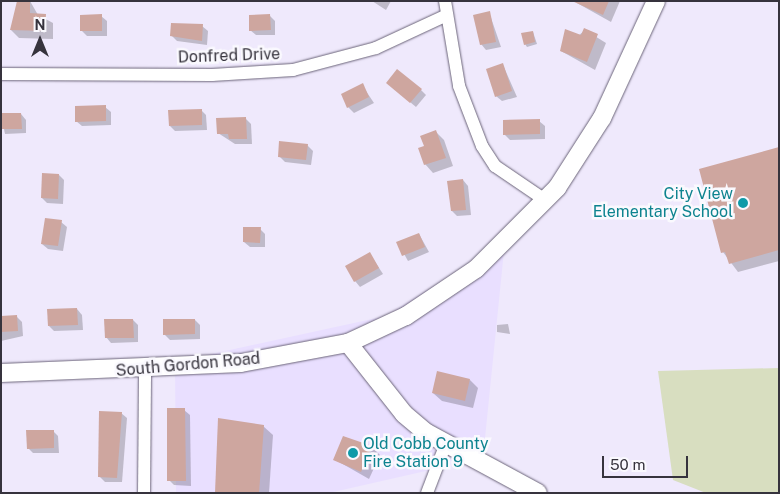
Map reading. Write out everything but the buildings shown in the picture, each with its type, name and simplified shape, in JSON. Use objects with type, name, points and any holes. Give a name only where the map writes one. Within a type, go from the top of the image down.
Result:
[{"type":"street","points":[[446,1],[459,86],[487,156],[512,180],[545,200]]},
{"type":"street","name":"South Gordon Road","points":[[1,373],[145,369],[241,363],[348,343],[406,316],[476,269],[545,200],[582,153],[602,118],[656,1]]},
{"type":"street","name":"Donfred Drive","points":[[1,74],[212,75],[294,70],[376,48],[447,15]]},
{"type":"street","points":[[348,343],[404,414],[445,446],[538,493]]},
{"type":"street","points":[[144,493],[145,369]]},
{"type":"street","points":[[427,493],[445,446]]},
{"type":"shaded area","points":[[505,241],[483,458],[329,493],[176,493],[175,362],[386,316]]},
{"type":"green space","points":[[779,368],[779,493],[706,493],[673,480],[658,371]]},
{"type":"place","name":"City View Elementary School","points":[[743,203]]},
{"type":"place","name":"Old Cobb County Fire Station 9","points":[[353,453]]}]
